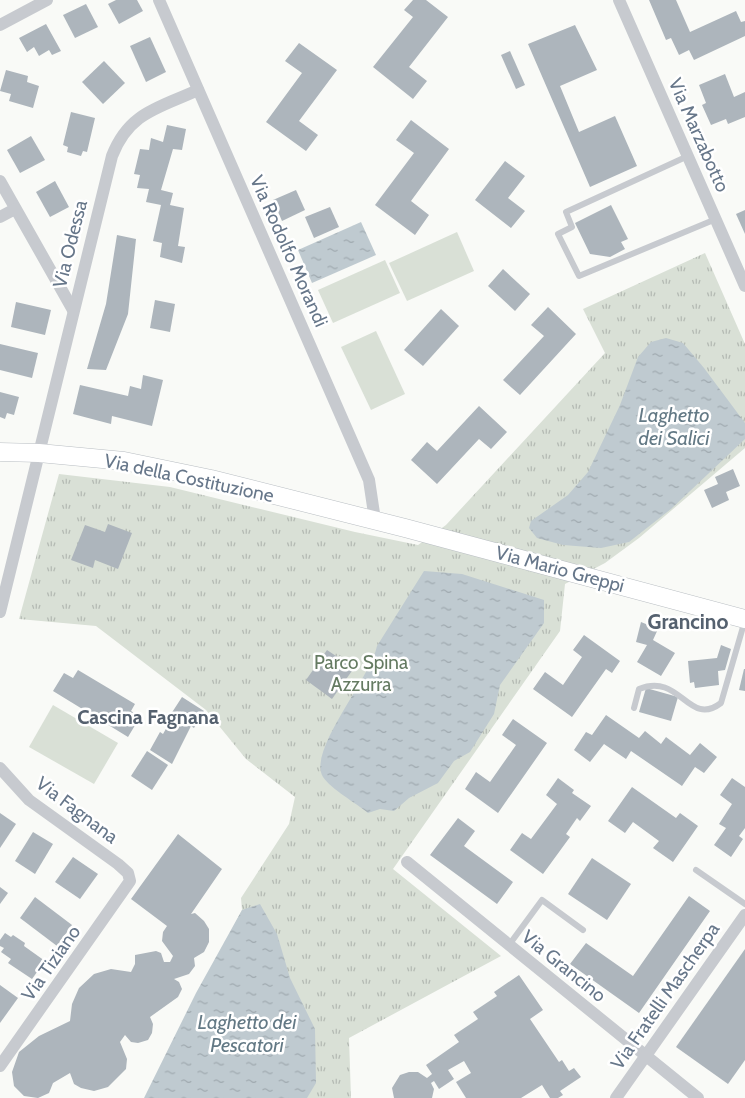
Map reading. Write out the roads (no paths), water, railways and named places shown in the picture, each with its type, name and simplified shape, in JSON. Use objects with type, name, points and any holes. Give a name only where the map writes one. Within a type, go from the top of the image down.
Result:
[{"type":"main road","name":"Via della Costituzione","points":[[0,452],[39,453],[154,466],[375,520]]},
{"type":"main road","name":"Via Mario Greppi","points":[[375,520],[745,619]]},
{"type":"street","points":[[0,26],[47,0]]},
{"type":"street","name":"Via Rodolfo Morandi","points":[[159,0],[369,480],[375,520]]},
{"type":"street","name":"Via Marzabotto","points":[[619,0],[744,283]]},
{"type":"street","name":"Via Odessa","points":[[39,453],[107,173],[117,143],[134,121],[198,90]]},
{"type":"street","points":[[0,180],[73,310]]},
{"type":"street","points":[[0,217],[16,209]]},
{"type":"street","points":[[0,612],[39,453]]},
{"type":"street","name":"Via Fagnana","points":[[0,768],[30,800],[118,864],[128,873],[130,880]]},
{"type":"street","name":"Via Grancino","points":[[407,862],[698,1098]]},
{"type":"street","name":"Via Tiziano","points":[[1,1061],[130,880]]},
{"type":"street","name":"Via Fratelli Mascherpa","points":[[616,1098],[745,916]]},
{"type":"lane","points":[[688,156],[566,212],[572,228],[558,234],[580,276],[716,219]]},
{"type":"lane","points":[[634,708],[639,689],[648,685],[668,687],[691,706],[702,710],[713,709],[721,703],[745,619]]},
{"type":"lane","points":[[696,870],[745,904]]},
{"type":"lane","points":[[508,945],[542,900],[583,930]]},
{"type":"water","points":[[361,222],[376,255],[312,283],[298,250]]},
{"type":"water","name":"Laghetto dei Salici","points":[[666,338],[683,343],[704,368],[745,423],[745,439],[671,509],[629,542],[601,548],[563,545],[537,538],[529,528],[531,521],[568,495],[588,472],[620,405],[638,357],[651,342]]},
{"type":"water","points":[[424,571],[462,574],[544,600],[544,623],[500,685],[494,714],[470,752],[454,761],[438,783],[409,798],[394,811],[380,809],[368,813],[327,782],[323,777],[320,765],[331,733],[372,660],[377,646]]},
{"type":"water","name":"Laghetto dei Pescatori","points":[[260,904],[277,934],[290,978],[315,1029],[316,1083],[307,1098],[144,1098],[196,993],[242,910]]},
{"type":"district","name":"Grancino","points":[[688,621]]},
{"type":"district","name":"Cascina Fagnana","points":[[148,717]]},
{"type":"park label","name":"Parco Spina Azzurra","points":[[361,673]]}]
